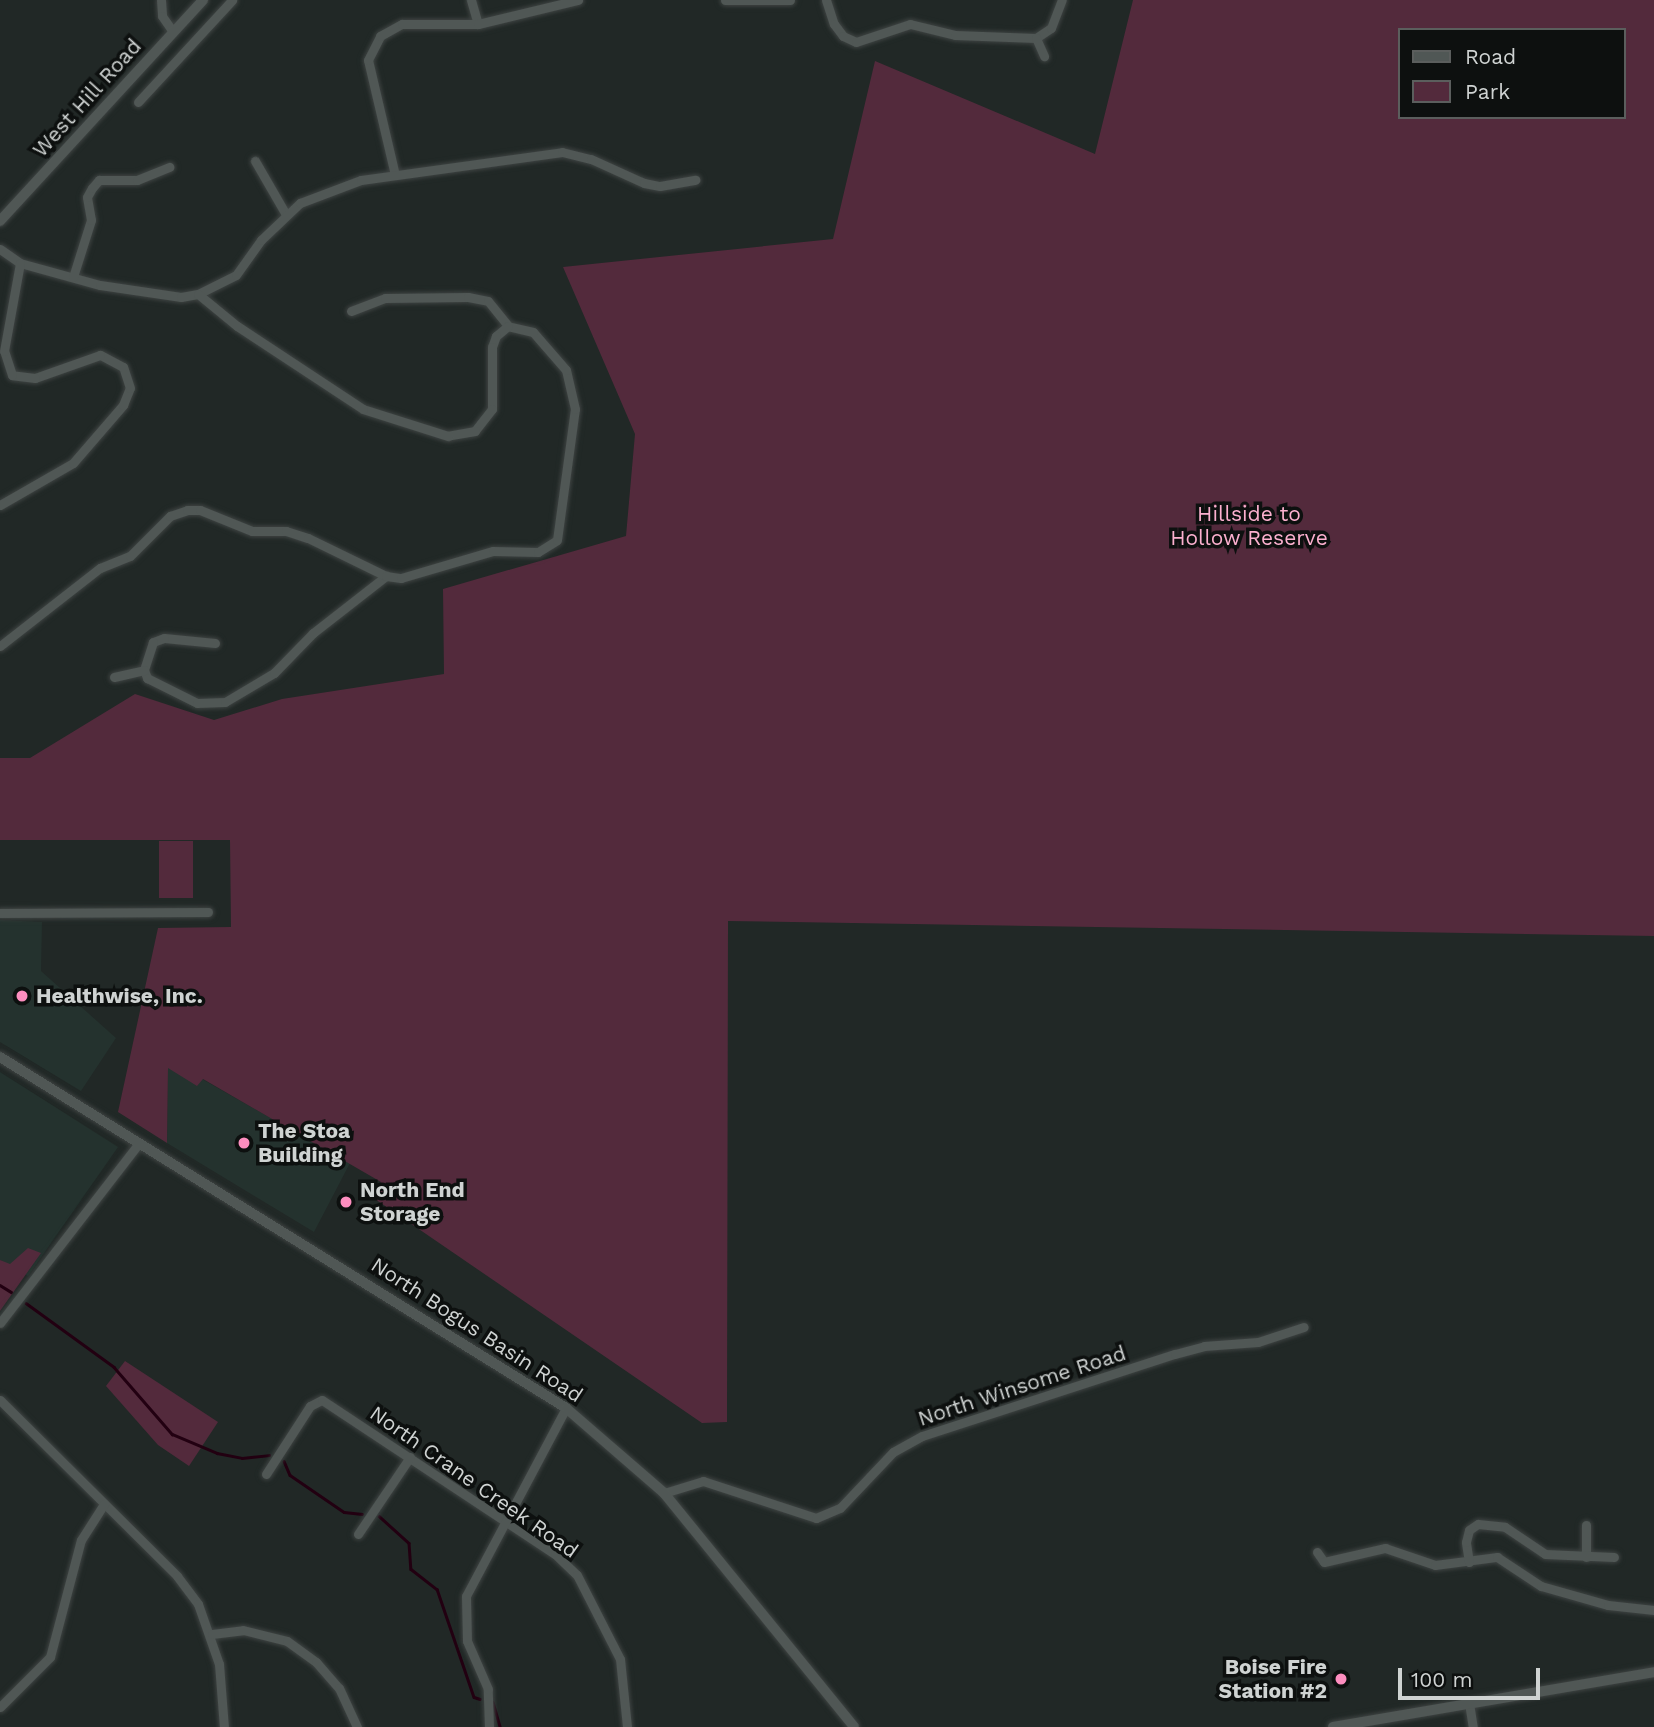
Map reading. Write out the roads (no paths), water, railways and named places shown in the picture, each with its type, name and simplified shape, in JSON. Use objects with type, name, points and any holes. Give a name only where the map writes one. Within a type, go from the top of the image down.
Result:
[{"type":"street","points":[[161,0],[162,16],[173,32]]},
{"type":"street","name":"West Hill Road","points":[[1,219],[203,0]]},
{"type":"street","points":[[138,102],[232,0]]},
{"type":"street","points":[[471,0],[478,24]]},
{"type":"street","points":[[395,175],[370,75],[372,45],[388,28],[402,24],[478,24],[579,0]]},
{"type":"street","points":[[725,0],[790,0]]},
{"type":"street","points":[[827,0],[834,24],[843,36],[856,42],[874,40],[910,24],[955,35],[1036,38],[1051,28],[1062,0]]},
{"type":"street","points":[[1036,38],[1044,56]]},
{"type":"street","points":[[0,249],[20,263],[142,293],[198,294],[236,275],[285,214],[300,202],[360,180],[562,152],[591,159],[644,183],[660,186],[695,180]]},
{"type":"street","points":[[255,161],[285,214]]},
{"type":"street","points":[[73,277],[91,220],[87,197],[99,180],[136,180],[170,167]]},
{"type":"street","points":[[0,505],[73,463],[123,405],[130,388],[123,367],[100,355],[35,378],[12,375],[5,351],[20,263]]},
{"type":"street","points":[[198,294],[237,326],[363,409],[448,436],[467,433],[485,423],[495,394],[492,347],[508,326]]},
{"type":"street","points":[[0,646],[100,568],[130,556],[170,516],[187,510],[200,510],[252,531],[286,531],[308,538],[386,576],[411,578],[493,551],[538,552],[557,540],[575,409],[566,370],[545,341],[533,332],[508,326],[488,301],[468,297],[385,298],[351,311]]},
{"type":"street","points":[[215,643],[164,638],[153,642],[144,670],[147,678],[197,703],[225,702],[274,673],[313,633],[386,576]]},
{"type":"street","points":[[114,677],[144,670]]},
{"type":"street","points":[[0,913],[208,912]]},
{"type":"street","name":"North Bogus Basin Road","points":[[0,1056],[566,1408],[664,1493],[854,1727]]},
{"type":"street","points":[[0,1323],[139,1143]]},
{"type":"street","name":"North Winsome Road","points":[[664,1493],[703,1481],[795,1514],[816,1518],[831,1514],[893,1451],[922,1436],[1175,1354],[1204,1346],[1258,1342],[1304,1327]]},
{"type":"street","name":"North Crane Creek Road","points":[[266,1474],[318,1399],[506,1521],[567,1565],[596,1606],[623,1669],[627,1727]]},
{"type":"street","points":[[0,1400],[177,1576],[212,1634],[224,1727]]},
{"type":"street","points":[[489,1727],[488,1689],[467,1641],[466,1596],[566,1408]]},
{"type":"street","points":[[358,1534],[410,1457]]},
{"type":"street","points":[[0,1706],[50,1657],[81,1540],[104,1504]]},
{"type":"street","points":[[1469,1562],[1466,1542],[1469,1530],[1478,1524],[1505,1527],[1545,1554],[1614,1557]]},
{"type":"street","points":[[1586,1525],[1586,1557]]},
{"type":"street","points":[[1317,1552],[1324,1562],[1385,1548],[1435,1565],[1497,1557],[1541,1586],[1608,1605],[1654,1610]]},
{"type":"street","points":[[212,1634],[243,1630],[287,1640],[316,1662],[339,1688],[357,1727]]},
{"type":"street","points":[[1333,1727],[1654,1672]]},
{"type":"street","points":[[1469,1703],[1474,1727]]},
{"type":"waterway","points":[[0,1285],[11,1292]]},
{"type":"waterway","points":[[26,1303],[114,1367],[172,1434],[217,1453],[242,1458],[269,1455]]},
{"type":"waterway","points":[[284,1461],[290,1475],[344,1512],[362,1514]]},
{"type":"waterway","points":[[379,1516],[409,1543],[411,1569],[437,1589],[474,1697],[480,1699]]},
{"type":"waterway","points":[[493,1702],[500,1727]]},
{"type":"place","name":"Healthwise, Inc.","points":[[22,996]]},
{"type":"place","name":"The Stoa Building","points":[[244,1143]]},
{"type":"place","name":"North End Storage","points":[[346,1202]]},
{"type":"place","name":"Boise Fire Station #2","points":[[1341,1679]]},
{"type":"park label","name":"Hillside to Hollow Reserve","points":[[1249,526]]}]
